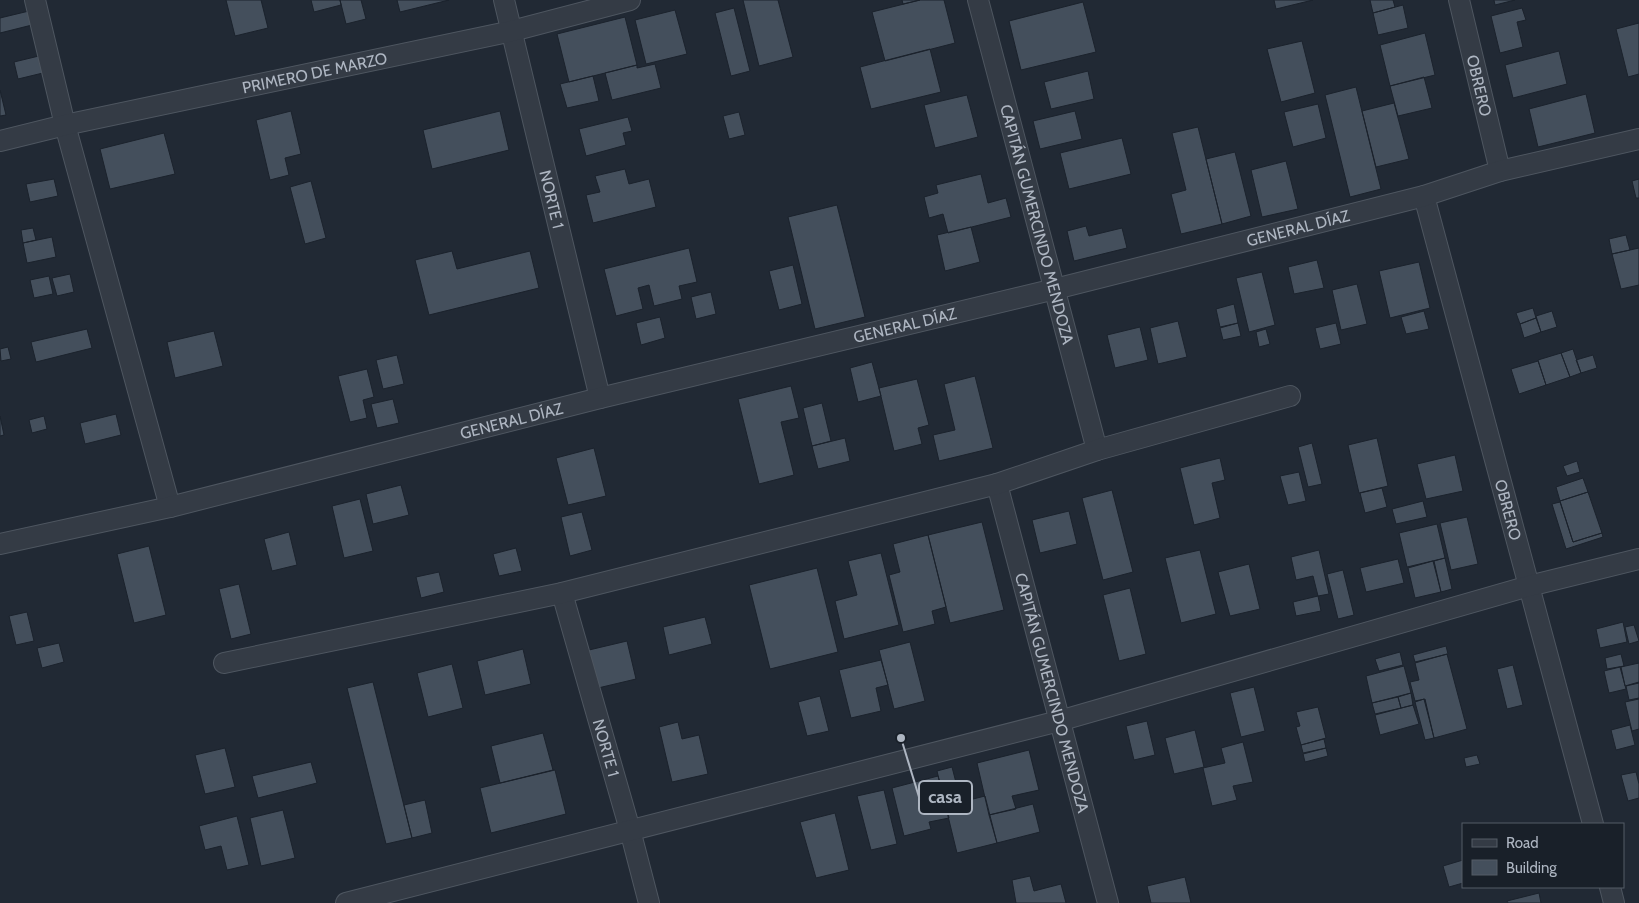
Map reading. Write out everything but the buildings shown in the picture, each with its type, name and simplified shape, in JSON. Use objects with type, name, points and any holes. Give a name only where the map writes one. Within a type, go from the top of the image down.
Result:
[{"type":"street","points":[[35,0],[65,125],[170,507]]},
{"type":"street","name":"NORTE 1","points":[[504,0],[600,398]]},
{"type":"street","name":"PRIMERO DE MARZO","points":[[0,141],[65,125],[512,31],[630,0]]},
{"type":"street","name":"CAPITÁN GUMERCINDO MENDOZA","points":[[978,0],[1097,450]]},
{"type":"street","name":"OBRERO","points":[[1459,0],[1500,171]]},
{"type":"street","name":"GENERAL DÍAZ","points":[[0,544],[170,507],[600,398],[1055,289],[1424,196],[1500,171],[1639,139]]},
{"type":"street","name":"OBRERO","points":[[1424,196],[1593,823]]},
{"type":"street","points":[[224,663],[562,593],[997,484],[1097,450],[1290,396]]},
{"type":"street","name":"CAPITÁN GUMERCINDO MENDOZA","points":[[997,484],[1108,903]]},
{"type":"street","points":[[346,903],[1059,721],[1529,586],[1639,559]]},
{"type":"street","name":"NORTE 1","points":[[562,593],[649,903]]},
{"type":"street","points":[[1610,888],[1614,903]]},
{"type":"place","name":"casa","points":[[901,738]]}]
